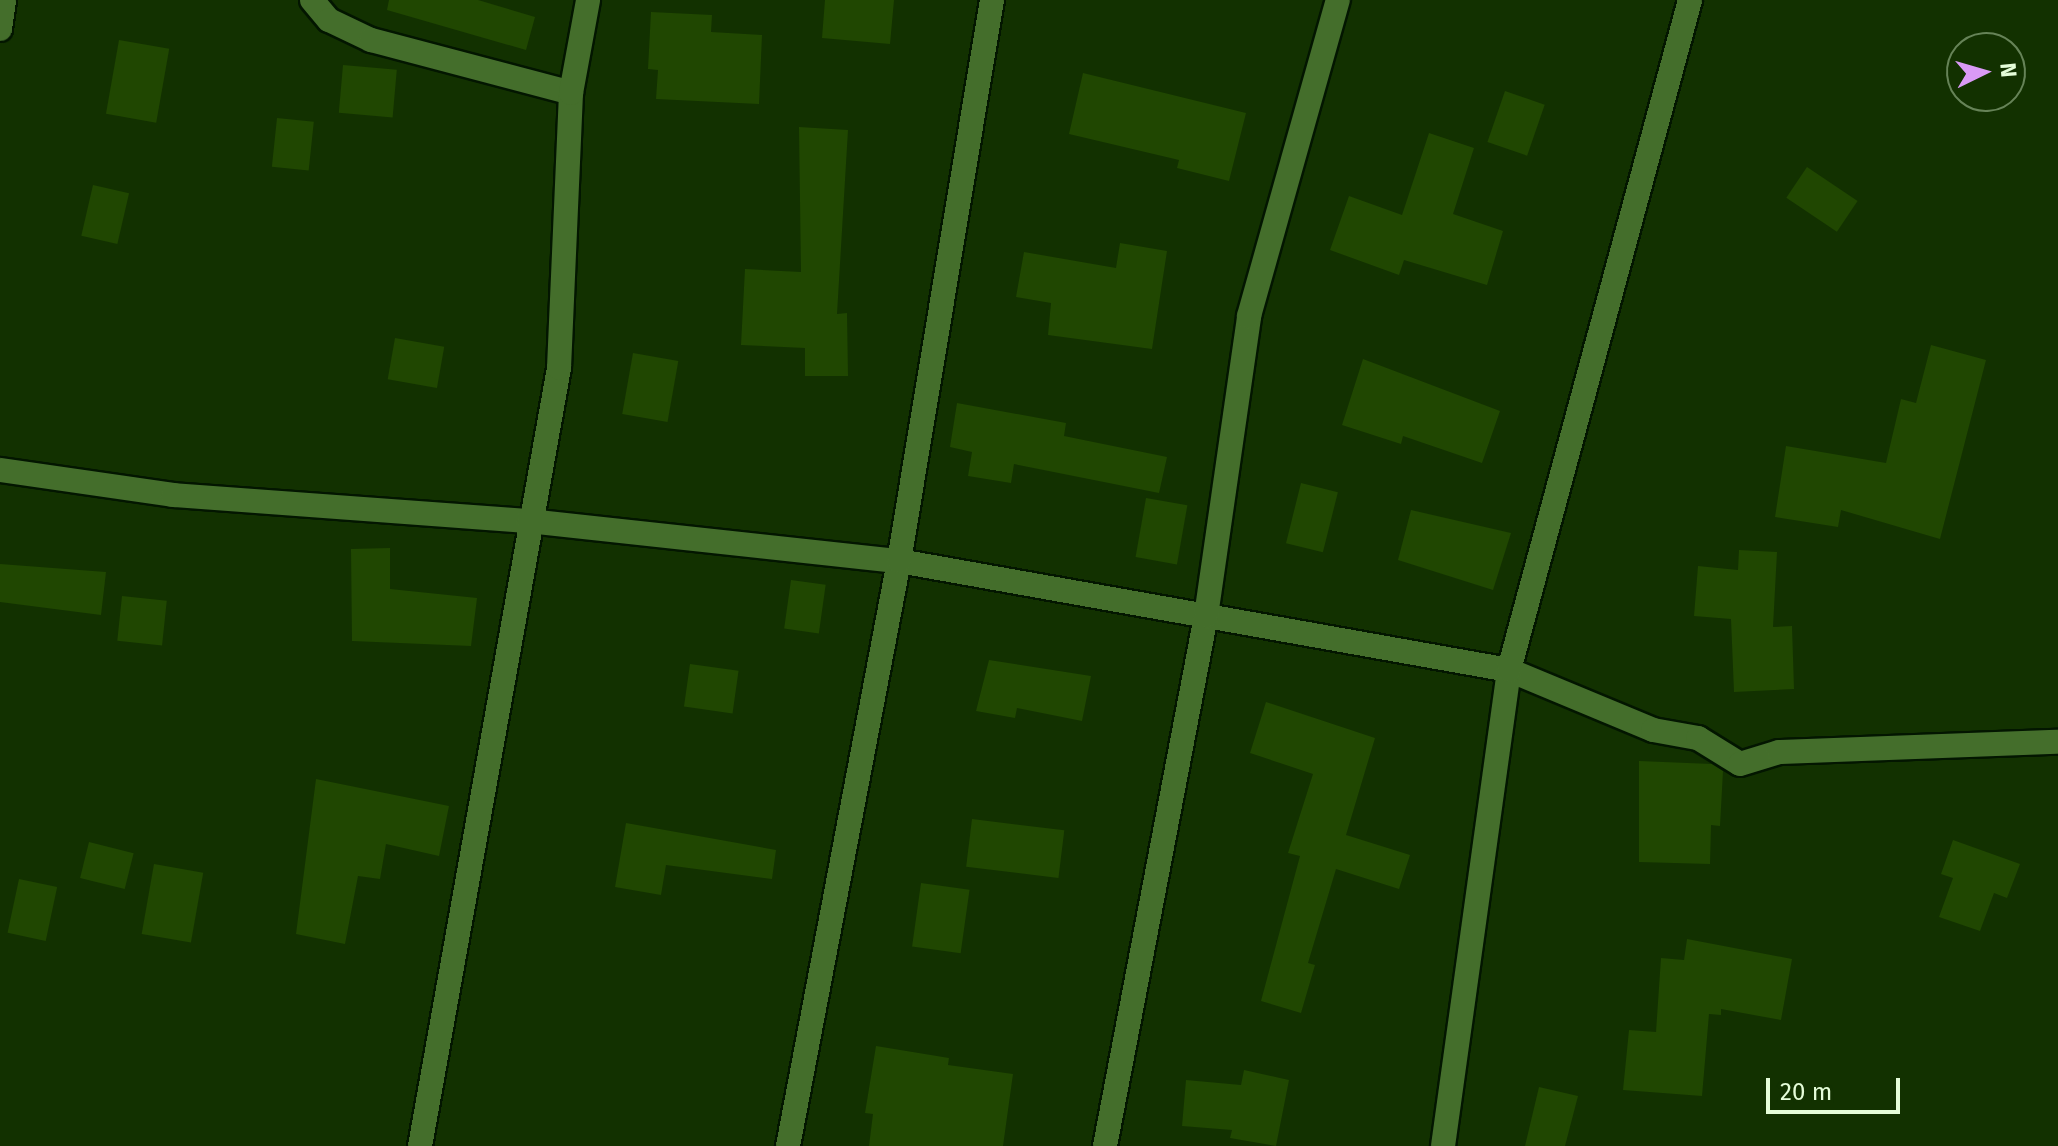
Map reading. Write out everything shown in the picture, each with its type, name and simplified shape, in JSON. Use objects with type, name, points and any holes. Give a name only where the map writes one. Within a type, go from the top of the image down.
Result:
[{"type":"street","points":[[0,29],[4,0]]},
{"type":"street","points":[[312,0],[329,20],[371,40],[571,93]]},
{"type":"street","points":[[420,1146],[529,521],[559,368],[571,93],[588,0]]},
{"type":"street","points":[[788,1146],[899,561],[992,0]]},
{"type":"street","points":[[1105,1146],[1206,616],[1249,316],[1338,0]]},
{"type":"street","points":[[1443,1146],[1509,670],[1690,0]]},
{"type":"street","points":[[0,470],[173,495],[529,521],[899,561],[1509,670],[1653,730],[1698,738],[1740,764],[1779,752],[2058,742]]},
{"type":"building","points":[[389,0],[478,0],[535,17],[526,50],[387,10]]},
{"type":"building","points":[[825,0],[894,0],[890,44],[822,38]]},
{"type":"building","points":[[651,12],[712,15],[711,32],[762,35],[759,104],[656,99],[658,70],[648,69]]},
{"type":"building","points":[[119,40],[169,49],[156,123],[106,114]]},
{"type":"building","points":[[343,65],[397,70],[393,118],[339,113]]},
{"type":"building","points":[[1083,73],[1246,113],[1229,181],[1177,168],[1179,160],[1069,134]]},
{"type":"building","points":[[1505,91],[1545,105],[1527,156],[1487,142]]},
{"type":"building","points":[[277,118],[314,122],[309,171],[272,167]]},
{"type":"building","points":[[799,127],[848,130],[837,314],[847,313],[848,376],[805,376],[805,348],[741,345],[745,269],[801,272]]},
{"type":"building","points":[[1429,133],[1474,148],[1453,214],[1503,231],[1487,285],[1404,260],[1399,275],[1330,250],[1349,196],[1402,215]]},
{"type":"building","points":[[1807,167],[1858,201],[1837,232],[1786,198]]},
{"type":"building","points":[[93,185],[129,193],[117,244],[81,236]]},
{"type":"building","points":[[1120,243],[1167,251],[1152,349],[1048,335],[1051,303],[1016,297],[1024,252],[1116,268]]},
{"type":"building","points":[[395,338],[444,347],[437,388],[388,379]]},
{"type":"building","points":[[1931,345],[1986,360],[1940,539],[1841,510],[1838,527],[1775,517],[1786,446],[1886,463],[1901,399],[1916,403]]},
{"type":"building","points":[[633,353],[678,361],[668,422],[622,414]]},
{"type":"building","points":[[1363,359],[1500,411],[1482,463],[1403,436],[1401,444],[1342,425]]},
{"type":"building","points":[[957,403],[1066,423],[1064,436],[1167,457],[1159,493],[1014,464],[1011,483],[968,476],[972,452],[950,447]]},
{"type":"building","points":[[1301,483],[1338,492],[1323,552],[1286,543]]},
{"type":"building","points":[[1146,498],[1187,505],[1177,564],[1136,557]]},
{"type":"building","points":[[1411,510],[1511,533],[1493,590],[1398,560]]},
{"type":"building","points":[[390,548],[390,589],[477,598],[471,646],[352,641],[351,549]]},
{"type":"building","points":[[1739,550],[1777,552],[1773,627],[1792,626],[1794,689],[1734,692],[1731,619],[1694,616],[1698,566],[1738,570]]},
{"type":"building","points":[[0,564],[106,572],[101,615],[0,602]]},
{"type":"building","points":[[791,580],[826,585],[819,633],[784,629]]},
{"type":"building","points":[[122,596],[167,601],[162,645],[117,641]]},
{"type":"building","points":[[989,660],[1091,676],[1082,721],[1017,708],[1015,718],[976,711]]},
{"type":"building","points":[[690,664],[739,671],[733,713],[684,707]]},
{"type":"building","points":[[1266,702],[1375,738],[1346,835],[1410,855],[1399,889],[1336,869],[1308,963],[1315,965],[1301,1013],[1261,1001],[1300,856],[1288,853],[1313,774],[1250,753]]},
{"type":"building","points":[[1639,761],[1712,764],[1723,771],[1720,826],[1711,825],[1710,864],[1639,862]]},
{"type":"building","points":[[316,779],[449,806],[439,856],[386,844],[380,879],[358,876],[345,944],[296,934]]},
{"type":"building","points":[[972,819],[1064,830],[1058,878],[966,867]]},
{"type":"building","points":[[626,823],[776,850],[772,879],[666,865],[661,895],[615,887]]},
{"type":"building","points":[[1953,840],[2020,864],[2007,898],[1994,893],[1980,931],[1939,917],[1953,878],[1941,874]]},
{"type":"building","points":[[89,842],[134,853],[125,889],[80,878]]},
{"type":"building","points":[[154,864],[203,873],[191,943],[142,934]]},
{"type":"building","points":[[19,879],[57,887],[46,941],[8,933]]},
{"type":"building","points":[[921,883],[970,890],[961,953],[912,946]]},
{"type":"building","points":[[1687,939],[1792,959],[1781,1020],[1721,1009],[1721,1015],[1709,1014],[1702,1096],[1623,1090],[1629,1030],[1656,1032],[1661,958],[1684,960]]},
{"type":"building","points":[[876,1046],[949,1058],[948,1065],[1013,1074],[1003,1146],[869,1146],[873,1114],[865,1113]]},
{"type":"building","points":[[1244,1070],[1289,1080],[1276,1146],[1230,1138],[1232,1130],[1182,1126],[1186,1080],[1241,1085]]},
{"type":"building","points":[[1539,1087],[1578,1096],[1565,1146],[1525,1146]]}]
